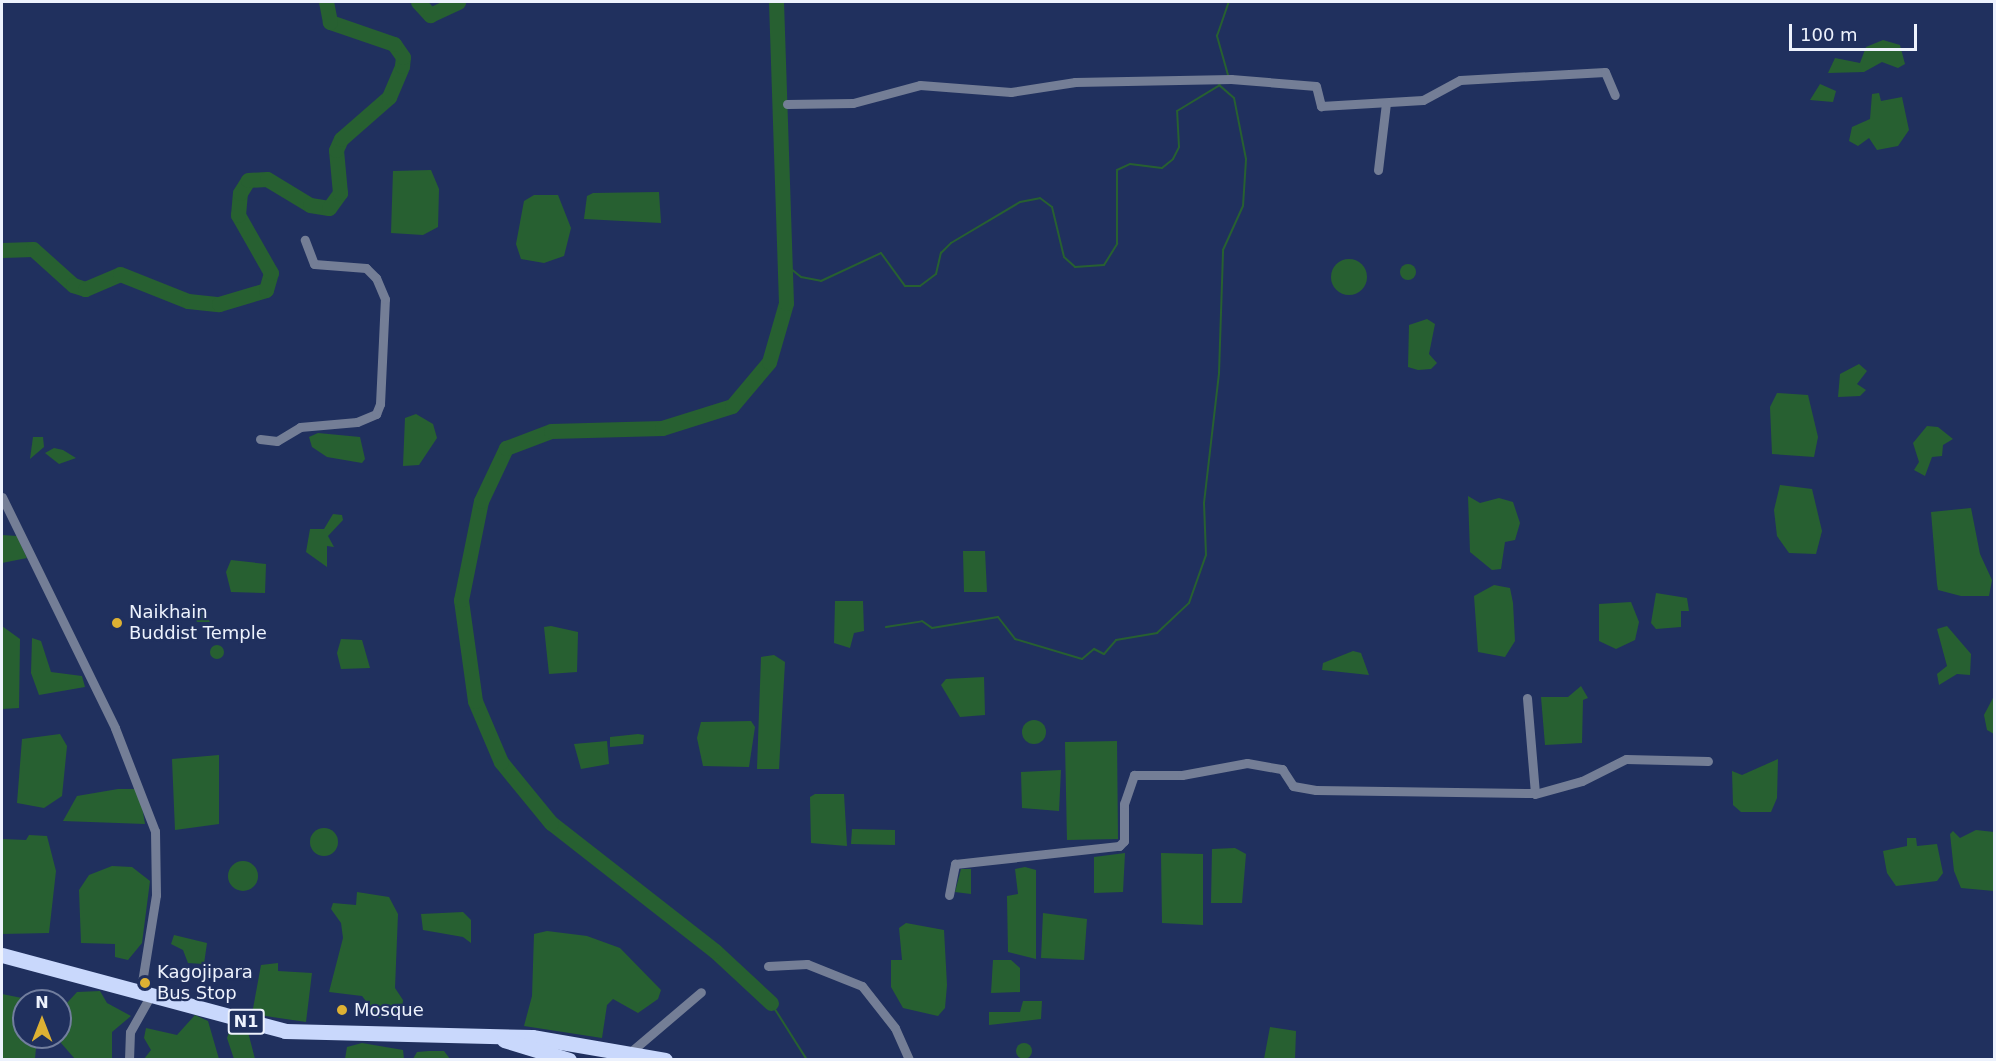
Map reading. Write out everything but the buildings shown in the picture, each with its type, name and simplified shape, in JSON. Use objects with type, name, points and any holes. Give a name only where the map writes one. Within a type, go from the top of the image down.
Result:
[{"type":"highway","name":"N1","points":[[2,955],[147,990],[285,1031],[532,1037],[626,1056],[665,1059]]},
{"type":"highway","name":"N1","points":[[498,1037],[569,1059]]},
{"type":"street","points":[[787,104],[853,103],[920,86],[1011,92],[1075,82],[1231,79],[1316,86],[1321,106],[1423,100],[1460,80],[1605,72],[1615,95]]},
{"type":"street","points":[[1378,170],[1386,103]]},
{"type":"street","points":[[260,440],[277,441],[300,427],[357,422],[376,414],[380,404],[385,299],[376,278],[366,268],[314,264],[305,240]]},
{"type":"street","points":[[2,497],[115,728],[155,831],[156,895],[147,990],[130,1032],[129,1059]]},
{"type":"street","points":[[1527,698],[1532,793]]},
{"type":"street","points":[[949,895],[956,864],[1119,846],[1124,841],[1124,804],[1134,775],[1182,775],[1247,763],[1282,769],[1293,786],[1316,790],[1532,793],[1582,781],[1626,759],[1708,761]]},
{"type":"street","points":[[768,966],[807,964],[862,986],[896,1028],[909,1059]]},
{"type":"street","points":[[626,1056],[701,992]]},
{"type":"shaded area","points":[[1883,40],[1900,45],[1905,64],[1898,68],[1882,62],[1864,72],[1828,73],[1835,58],[1860,63],[1866,47]]},
{"type":"shaded area","points":[[1820,84],[1836,91],[1833,102],[1810,100]]},
{"type":"shaded area","points":[[1879,93],[1881,101],[1902,97],[1909,130],[1898,146],[1877,150],[1869,138],[1858,146],[1849,141],[1852,127],[1870,119],[1872,94]]},
{"type":"shaded area","points":[[431,170],[439,189],[438,227],[423,235],[391,233],[393,171]]},
{"type":"shaded area","points":[[659,192],[661,223],[584,219],[587,196],[593,193]]},
{"type":"shaded area","points":[[534,195],[558,195],[571,228],[564,256],[544,263],[521,259],[516,244],[524,201]]},
{"type":"shaded area","points":[[1349,259],[1362,264],[1367,277],[1362,290],[1349,295],[1336,290],[1331,277],[1336,264]]},
{"type":"shaded area","points":[[1408,264],[1414,266],[1416,272],[1414,278],[1408,280],[1402,278],[1400,272],[1402,266]]},
{"type":"shaded area","points":[[1427,319],[1435,324],[1429,354],[1437,363],[1431,369],[1418,370],[1408,367],[1409,325]]},
{"type":"shaded area","points":[[1859,364],[1867,371],[1857,384],[1866,390],[1860,396],[1838,397],[1840,374]]},
{"type":"shaded area","points":[[1777,393],[1808,395],[1818,437],[1814,457],[1772,454],[1770,407]]},
{"type":"shaded area","points":[[416,414],[433,424],[437,438],[419,465],[403,466],[405,418]]},
{"type":"shaded area","points":[[1927,426],[1938,427],[1953,439],[1943,445],[1942,456],[1932,457],[1925,476],[1914,470],[1919,462],[1913,443]]},
{"type":"shaded area","points":[[318,433],[360,437],[365,459],[362,463],[327,457],[312,447],[309,437]]},
{"type":"shaded area","points":[[33,437],[43,437],[44,447],[30,459]]},
{"type":"shaded area","points":[[54,448],[63,450],[76,458],[59,464],[45,453]]},
{"type":"shaded area","points":[[1780,485],[1812,489],[1822,531],[1816,554],[1789,553],[1777,536],[1774,510]]},
{"type":"shaded area","points":[[1468,496],[1480,503],[1499,498],[1513,502],[1520,523],[1515,540],[1505,542],[1501,569],[1492,570],[1470,552]]},
{"type":"shaded area","points":[[1971,508],[1980,554],[1992,580],[1989,596],[1961,596],[1938,590],[1931,512]]},
{"type":"shaded area","points":[[333,514],[342,515],[343,520],[328,536],[334,547],[327,546],[327,567],[306,552],[310,529],[324,529]]},
{"type":"shaded area","points":[[2,535],[17,536],[27,558],[2,563]]},
{"type":"shaded area","points":[[963,551],[985,551],[987,592],[964,592]]},
{"type":"shaded area","points":[[231,560],[266,564],[265,593],[231,592],[226,572]]},
{"type":"shaded area","points":[[1494,585],[1510,588],[1513,603],[1515,641],[1505,657],[1478,652],[1474,596]]},
{"type":"shaded area","points":[[1656,593],[1687,598],[1689,611],[1681,611],[1681,627],[1656,629],[1651,623]]},
{"type":"shaded area","points":[[835,601],[863,601],[864,631],[854,633],[850,648],[834,643]]},
{"type":"shaded area","points":[[1631,602],[1639,622],[1635,640],[1616,649],[1599,641],[1599,604]]},
{"type":"shaded area","points":[[190,606],[202,609],[210,622],[197,622]]},
{"type":"shaded area","points":[[2,626],[20,639],[19,708],[2,709]]},
{"type":"shaded area","points":[[551,626],[578,632],[577,672],[549,674],[544,627]]},
{"type":"shaded area","points":[[1947,626],[1971,654],[1970,675],[1957,674],[1939,685],[1937,674],[1947,666],[1937,629]]},
{"type":"shaded area","points":[[32,638],[41,641],[51,672],[82,676],[85,687],[39,695],[31,673]]},
{"type":"shaded area","points":[[341,639],[362,640],[370,668],[341,669],[337,653]]},
{"type":"shaded area","points":[[214,645],[220,645],[224,652],[220,659],[214,659],[210,655],[210,649]]},
{"type":"shaded area","points":[[1353,651],[1361,653],[1369,675],[1322,670],[1323,663]]},
{"type":"shaded area","points":[[774,655],[785,662],[779,769],[757,769],[761,657]]},
{"type":"shaded area","points":[[984,677],[985,715],[960,717],[941,685],[946,679]]},
{"type":"shaded area","points":[[1581,686],[1588,698],[1583,700],[1582,743],[1545,745],[1541,697],[1568,697]]},
{"type":"shaded area","points":[[1994,696],[1994,734],[1987,730],[1984,715]]},
{"type":"shaded area","points":[[1034,720],[1043,723],[1046,732],[1043,741],[1034,744],[1025,741],[1022,732],[1025,723]]},
{"type":"shaded area","points":[[751,721],[755,727],[749,767],[703,766],[697,738],[701,722]]},
{"type":"shaded area","points":[[60,734],[67,746],[62,796],[44,808],[17,803],[22,739]]},
{"type":"shaded area","points":[[644,735],[643,744],[610,747],[610,737]]},
{"type":"shaded area","points":[[607,741],[609,764],[581,769],[574,744]]},
{"type":"shaded area","points":[[1117,741],[1118,839],[1067,840],[1065,742]]},
{"type":"shaded area","points":[[219,755],[219,824],[175,830],[172,759]]},
{"type":"shaded area","points":[[1778,759],[1777,798],[1771,812],[1741,812],[1733,805],[1732,771],[1742,775]]},
{"type":"shaded area","points":[[1061,770],[1059,811],[1022,808],[1021,772]]},
{"type":"shaded area","points":[[118,789],[139,789],[145,824],[63,821],[77,796]]},
{"type":"shaded area","points":[[815,794],[844,794],[847,846],[811,843],[810,797]]},
{"type":"shaded area","points":[[324,828],[334,832],[338,842],[334,852],[324,856],[314,852],[310,842],[314,832]]},
{"type":"shaded area","points":[[852,829],[895,830],[895,845],[851,844]]},
{"type":"shaded area","points":[[1976,830],[1994,832],[1994,891],[1961,888],[1954,871],[1950,834],[1953,831],[1960,838]]},
{"type":"shaded area","points":[[29,835],[47,836],[56,871],[49,933],[2,934],[2,839],[26,840]]},
{"type":"shaded area","points":[[1907,838],[1916,838],[1917,846],[1937,844],[1943,873],[1937,881],[1896,886],[1887,873],[1883,851],[1907,846]]},
{"type":"shaded area","points":[[1235,848],[1246,854],[1242,903],[1211,903],[1212,849]]},
{"type":"shaded area","points":[[1125,853],[1123,892],[1094,893],[1094,857]]},
{"type":"shaded area","points":[[1161,853],[1203,854],[1203,925],[1162,923]]},
{"type":"shaded area","points":[[243,861],[249,862],[257,870],[257,882],[249,890],[243,891],[237,890],[229,882],[228,876],[229,870],[237,862]]},
{"type":"shaded area","points":[[112,866],[132,867],[150,881],[142,943],[128,960],[115,957],[115,944],[81,943],[79,890],[89,875]]},
{"type":"shaded area","points":[[1025,867],[1036,870],[1036,959],[1008,952],[1007,896],[1018,894],[1015,869]]},
{"type":"shaded area","points":[[961,869],[971,869],[971,894],[955,892]]},
{"type":"shaded area","points":[[357,892],[389,897],[398,914],[395,988],[403,1000],[401,1016],[379,1018],[362,996],[329,992],[343,938],[341,923],[331,909],[333,903],[356,905]]},
{"type":"shaded area","points":[[463,912],[471,920],[471,943],[463,937],[423,930],[421,914]]},
{"type":"shaded area","points":[[1043,913],[1087,919],[1084,960],[1041,958]]},
{"type":"shaded area","points":[[906,923],[944,930],[947,985],[945,1008],[938,1016],[903,1008],[891,987],[891,960],[902,960],[899,928]]},
{"type":"shaded area","points":[[547,931],[587,936],[620,948],[661,990],[658,999],[638,1013],[613,999],[607,1005],[602,1038],[524,1026],[532,996],[534,934]]},
{"type":"shaded area","points":[[174,935],[207,943],[204,964],[188,963],[183,950],[171,944]]},
{"type":"shaded area","points":[[993,960],[1011,960],[1020,968],[1020,992],[991,993]]},
{"type":"shaded area","points":[[278,963],[278,971],[312,973],[306,1022],[252,1014],[261,965]]},
{"type":"shaded area","points":[[100,991],[107,1003],[131,1016],[112,1032],[112,1059],[75,1059],[66,1049],[72,1049],[72,997],[77,992]]},
{"type":"shaded area","points":[[2,994],[12,996],[12,1049],[36,1049],[35,1059],[2,1059]]},
{"type":"shaded area","points":[[1023,1001],[1042,1001],[1041,1019],[989,1025],[989,1012],[1020,1012]]},
{"type":"shaded area","points":[[195,1015],[208,1021],[219,1059],[144,1059],[151,1050],[144,1038],[146,1028],[177,1035]]},
{"type":"shaded area","points":[[231,1027],[248,1032],[255,1059],[234,1059],[227,1038]]},
{"type":"shaded area","points":[[1270,1027],[1296,1031],[1295,1059],[1264,1059]]},
{"type":"shaded area","points":[[362,1043],[403,1050],[404,1059],[345,1059],[347,1047]]},
{"type":"shaded area","points":[[1021,1043],[1027,1043],[1032,1051],[1030,1057],[1021,1059],[1016,1054],[1016,1048]]},
{"type":"shaded area","points":[[444,1051],[450,1059],[413,1059],[417,1052]]},
{"type":"waterway","points":[[2,250],[33,249],[73,285],[85,289],[120,274],[188,301],[219,304],[266,290],[271,273],[238,215],[240,193],[248,180],[267,179],[310,205],[329,208],[340,193],[336,150],[341,139],[389,97],[402,66],[403,57],[394,44],[330,22],[326,2]]},
{"type":"waterway","points":[[418,2],[430,15],[458,2]]},
{"type":"waterway","points":[[771,1003],[715,951],[551,823],[501,762],[475,701],[461,600],[481,501],[506,448],[551,431],[662,428],[732,406],[769,362],[786,303],[776,2]]},
{"type":"waterway","points":[[1228,75],[1217,36],[1229,2]]},
{"type":"waterway","points":[[886,627],[922,621],[932,628],[998,617],[1015,639],[1082,659],[1094,649],[1104,654],[1116,640],[1157,633],[1189,603],[1206,555],[1204,503],[1219,373],[1223,250],[1243,206],[1246,159],[1234,98],[1219,85]]},
{"type":"waterway","points":[[785,264],[801,277],[821,281],[881,253],[905,286],[920,286],[936,274],[941,253],[951,243],[1020,202],[1040,198],[1052,207],[1064,257],[1075,267],[1104,265],[1117,244],[1117,170],[1130,164],[1162,168],[1173,159],[1179,147],[1177,111],[1220,85]]},
{"type":"waterway","points":[[771,1003],[807,1060]]},
{"type":"place","name":"Naikhain Buddist Temple","points":[[117,623]]},
{"type":"place","name":"Kagojipara Bus Stop","points":[[145,983]]},
{"type":"place","name":"Mosque","points":[[342,1010]]}]
